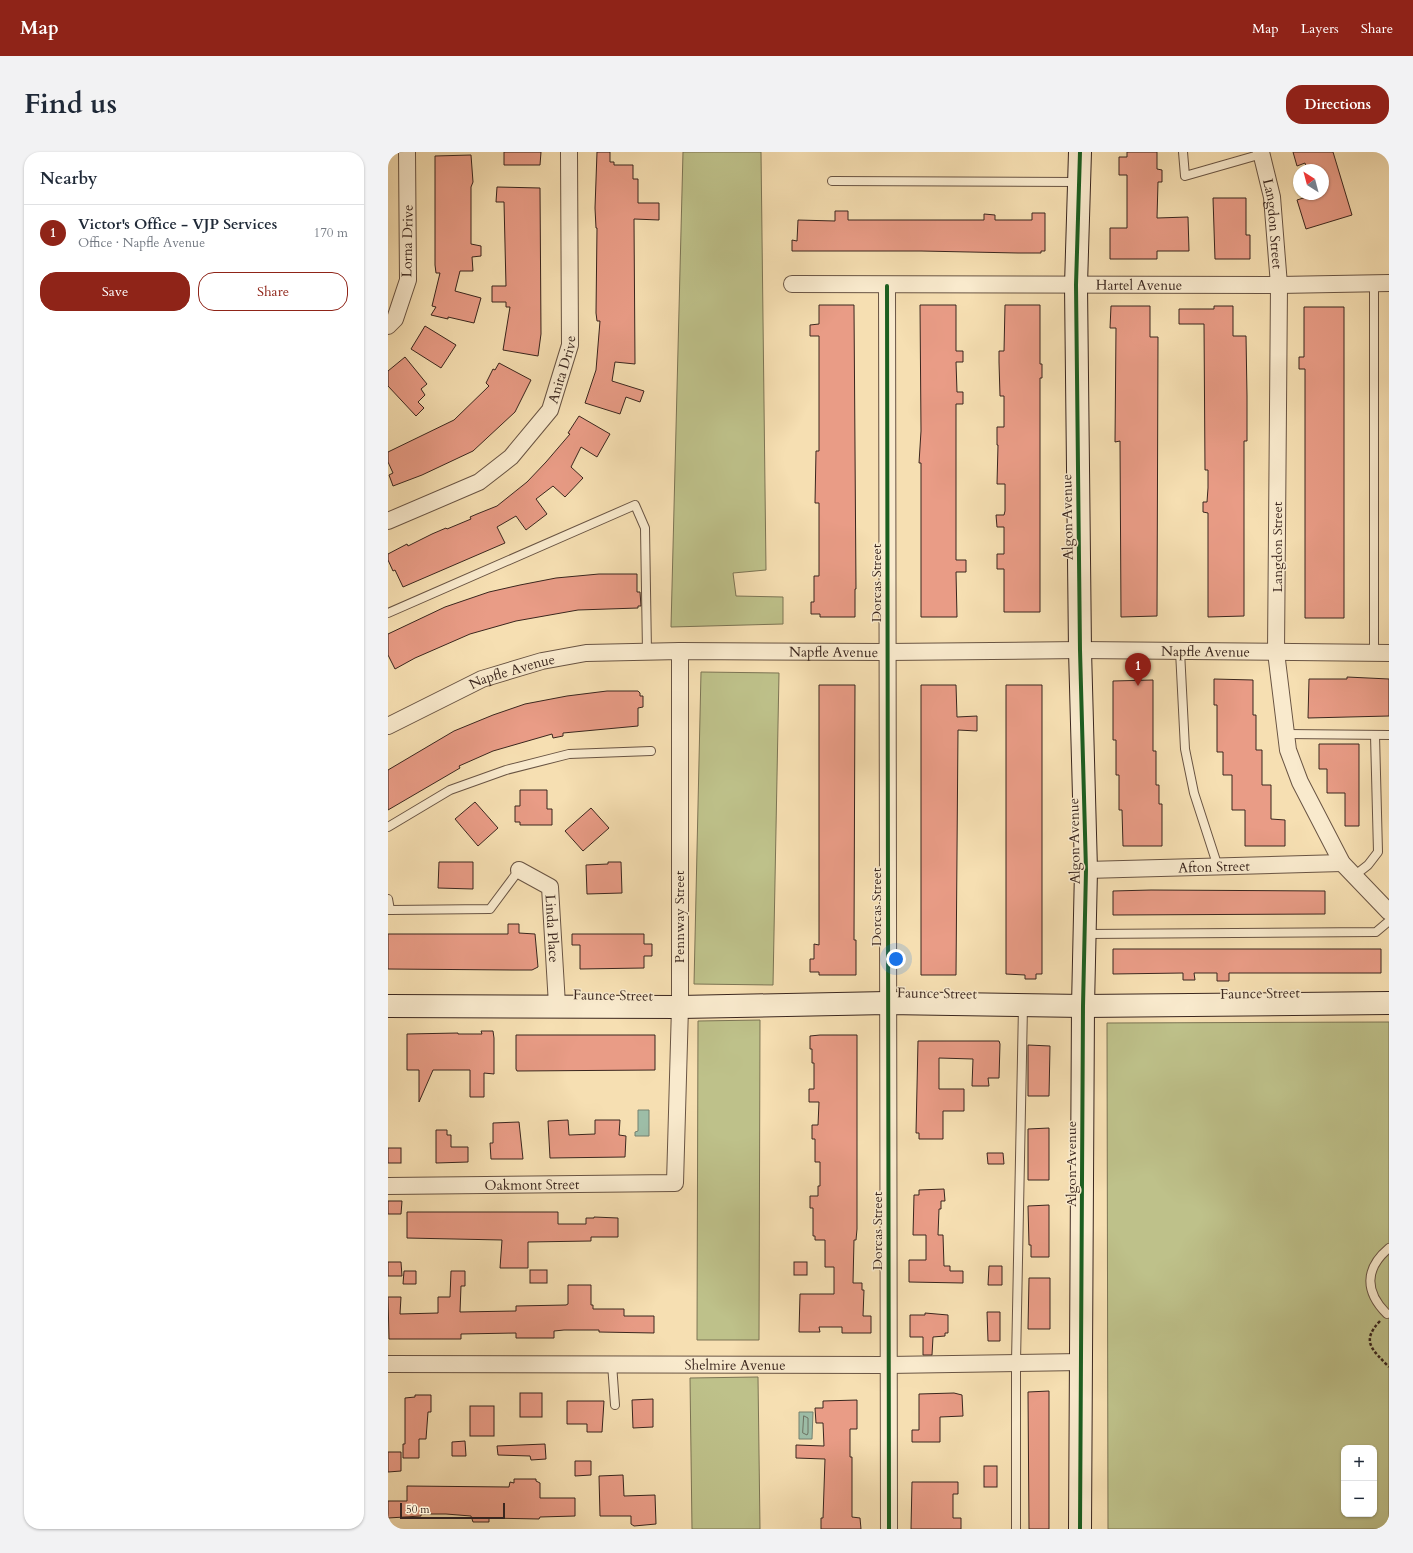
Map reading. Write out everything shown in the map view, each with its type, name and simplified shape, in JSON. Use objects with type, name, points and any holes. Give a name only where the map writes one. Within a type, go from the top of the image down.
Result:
[{"type":"street","name":"Lorna Drive","points":[[388,326],[395,319],[408,280],[408,152]]},
{"type":"street","name":"Anita Drive","points":[[388,521],[478,482],[511,457],[550,410],[570,345],[569,152]]},
{"type":"street","name":"Algon Avenue","points":[[1080,152],[1076,285],[1080,650],[1086,870],[1083,1006],[1080,1529]]},
{"type":"street","name":"Langdon Street","points":[[1261,153],[1272,197],[1279,285],[1276,652],[1288,750],[1300,782],[1342,864],[1389,912]]},
{"type":"street","name":"Hartel Avenue","points":[[792,284],[886,286],[1279,285],[1381,283]]},
{"type":"street","name":"Dorcas Street","points":[[886,286],[889,1529]]},
{"type":"street","name":"Napfle Avenue","points":[[388,726],[482,679],[542,661],[586,654],[680,651],[888,652],[1080,650],[1381,653]]},
{"type":"street","name":"Pennway Street","points":[[675,1184],[680,1007],[680,651]]},
{"type":"street","name":"Afton Street","points":[[1086,870],[1342,864]]},
{"type":"street","name":"Linda Place","points":[[519,870],[550,888],[557,1005]]},
{"type":"street","name":"Faunce Street","points":[[388,1006],[557,1005],[680,1007],[887,1003],[1083,1006],[1389,1003]]},
{"type":"street","name":"Oakmont Street","points":[[388,1186],[675,1184]]},
{"type":"street","name":"Shelmire Avenue","points":[[388,1364],[888,1365],[1081,1362]]},
{"type":"lane","points":[[1183,152],[1185,176],[1261,153]]},
{"type":"lane","points":[[832,180],[1080,182]]},
{"type":"lane","points":[[1381,283],[1381,653]]},
{"type":"lane","points":[[388,613],[635,505],[645,528],[647,652]]},
{"type":"lane","points":[[1180,651],[1185,749],[1194,793],[1218,867]]},
{"type":"lane","points":[[1286,734],[1389,735]]},
{"type":"lane","points":[[1354,876],[1368,865],[1378,852],[1375,735]]},
{"type":"lane","points":[[388,827],[450,790],[506,770],[569,754],[651,751]]},
{"type":"lane","points":[[388,899],[389,910],[490,909],[519,870]]},
{"type":"lane","points":[[1084,934],[1376,932],[1389,921]]},
{"type":"lane","points":[[1016,1529],[1016,1362],[1023,1005]]},
{"type":"lane","points":[[1387,1314],[1377,1304],[1370,1284],[1372,1269],[1379,1257],[1389,1248]]},
{"type":"lane","points":[[612,1364],[615,1406]]},
{"type":"path","points":[[1387,1314],[1371,1330],[1369,1339],[1374,1352],[1389,1367]]},
{"type":"green space","points":[[683,152],[761,152],[766,570],[733,573],[736,596],[783,597],[783,624],[671,627]]},
{"type":"green space","points":[[701,672],[779,673],[773,985],[694,984]]},
{"type":"green space","points":[[760,1020],[759,1340],[697,1340],[698,1021]]},
{"type":"green space","points":[[1389,1022],[1389,1529],[1108,1529],[1107,1023]]},
{"type":"green space","points":[[758,1377],[760,1529],[692,1529],[690,1378]]},
{"type":"water","points":[[638,1110],[649,1110],[649,1136],[635,1136],[635,1132],[638,1131]]},
{"type":"water","points":[[799,1412],[813,1412],[812,1439],[799,1439]]},
{"type":"building","points":[[504,152],[541,152],[540,165],[504,165]]},
{"type":"building","points":[[597,152],[610,152],[610,162],[614,162],[614,165],[633,165],[633,179],[638,179],[638,203],[659,203],[659,220],[634,219],[635,364],[615,362],[612,381],[644,391],[640,402],[626,397],[620,414],[585,403],[596,370],[600,321],[597,321],[596,313],[597,228],[595,208]]},
{"type":"building","points":[[1127,152],[1157,152],[1157,169],[1162,170],[1162,182],[1158,182],[1157,218],[1188,217],[1189,251],[1157,251],[1157,259],[1110,259],[1110,228],[1127,228],[1127,175],[1119,175],[1119,157],[1127,157]]},
{"type":"building","points":[[1293,152],[1333,152],[1352,215],[1306,229],[1297,200],[1329,200],[1329,164],[1296,164]]},
{"type":"building","points":[[471,155],[473,182],[471,187],[471,244],[481,246],[481,256],[472,257],[473,271],[460,271],[455,291],[481,298],[474,323],[431,315],[436,307],[432,306],[440,273],[436,273],[435,265],[435,156]]},
{"type":"building","points":[[497,187],[540,188],[541,334],[538,356],[503,350],[510,307],[506,307],[506,302],[492,302],[492,286],[506,286],[504,202],[496,202]]},
{"type":"building","points":[[1213,198],[1246,198],[1246,235],[1250,235],[1250,259],[1215,259]]},
{"type":"building","points":[[835,211],[848,211],[848,220],[984,220],[984,214],[995,215],[995,220],[1032,220],[1032,213],[1045,213],[1045,251],[1041,251],[1041,253],[1018,253],[792,251],[792,240],[797,241],[798,220],[835,221]]},
{"type":"building","points":[[819,305],[854,305],[855,617],[820,617],[820,614],[811,614],[811,602],[814,602],[814,576],[819,576],[819,503],[815,503],[816,451],[819,451],[819,336],[810,336],[810,325],[819,324]]},
{"type":"building","points":[[920,305],[956,305],[956,351],[963,351],[963,362],[956,362],[957,392],[963,392],[963,404],[956,404],[956,560],[966,560],[966,572],[956,572],[957,617],[921,617],[921,463],[919,463],[921,431]]},
{"type":"building","points":[[1005,305],[1040,305],[1040,364],[1042,364],[1042,378],[1040,378],[1040,612],[1004,612],[1004,569],[997,569],[997,554],[1004,554],[1004,527],[997,527],[996,515],[1004,515],[1005,511],[1005,484],[997,484],[997,427],[1004,427],[1004,396],[1000,396],[999,351],[1004,351]]},
{"type":"building","points":[[1111,306],[1150,306],[1150,337],[1158,337],[1157,616],[1121,617],[1120,441],[1115,442],[1116,328],[1110,328]]},
{"type":"building","points":[[1214,306],[1233,306],[1233,336],[1246,336],[1247,441],[1244,441],[1244,616],[1208,617],[1208,513],[1203,512],[1203,502],[1207,502],[1208,488],[1208,470],[1205,470],[1204,324],[1179,324],[1179,309],[1214,309]]},
{"type":"building","points":[[1304,307],[1344,307],[1344,618],[1305,618],[1305,369],[1299,369],[1299,357],[1304,357]]},
{"type":"building","points":[[425,326],[456,345],[441,368],[411,349]]},
{"type":"building","points":[[405,357],[427,384],[421,389],[425,395],[418,402],[424,408],[416,416],[388,386],[388,371]]},
{"type":"building","points":[[499,363],[531,380],[515,412],[473,451],[422,475],[393,486],[389,475],[393,473],[388,462],[388,452],[454,420],[489,386],[486,383],[493,369],[495,370]]},
{"type":"building","points":[[579,416],[610,434],[597,457],[581,447],[571,467],[583,478],[565,497],[553,486],[536,499],[547,514],[526,530],[516,516],[497,527],[505,543],[403,587],[395,570],[393,571],[388,560],[388,554],[407,544],[408,546],[497,506],[527,482],[546,462],[570,434],[568,433]]},
{"type":"building","points":[[599,574],[637,574],[637,592],[640,592],[641,606],[638,606],[638,608],[578,610],[516,621],[470,634],[415,658],[395,669],[388,655],[388,634],[445,607],[489,592],[520,585],[556,578]]},
{"type":"building","points":[[1347,677],[1389,679],[1389,716],[1308,718],[1309,679],[1347,679]]},
{"type":"building","points":[[1214,679],[1253,680],[1253,715],[1256,715],[1256,750],[1262,750],[1262,785],[1271,785],[1271,819],[1285,820],[1285,846],[1245,846],[1245,810],[1232,810],[1232,775],[1223,775],[1223,752],[1217,752],[1217,705],[1214,705]]},
{"type":"building","points":[[1153,680],[1153,751],[1156,751],[1156,785],[1159,785],[1159,804],[1162,804],[1162,846],[1123,846],[1122,810],[1119,810],[1119,775],[1116,775],[1116,740],[1113,740],[1113,681]]},
{"type":"building","points":[[819,685],[855,685],[854,940],[856,940],[856,975],[819,975],[819,972],[810,972],[810,959],[814,959],[814,944],[819,945]]},
{"type":"building","points":[[921,685],[956,685],[957,717],[977,716],[977,731],[958,730],[956,975],[921,975]]},
{"type":"building","points":[[1006,685],[1042,685],[1042,974],[1036,974],[1036,979],[1025,979],[1025,975],[1006,974]]},
{"type":"building","points":[[607,691],[638,691],[640,696],[643,696],[643,707],[638,708],[638,726],[563,733],[563,736],[553,738],[552,734],[493,751],[459,766],[460,768],[388,810],[388,770],[454,731],[525,704],[567,696]]},
{"type":"building","points":[[1319,744],[1359,744],[1359,826],[1345,826],[1345,793],[1327,793],[1327,769],[1319,769]]},
{"type":"building","points":[[520,790],[547,790],[547,809],[552,809],[552,825],[520,825],[520,822],[515,822],[515,806],[520,806]]},
{"type":"building","points":[[475,802],[498,828],[478,846],[455,819]]},
{"type":"building","points":[[591,808],[609,828],[583,851],[565,831]]},
{"type":"building","points":[[439,862],[473,862],[473,889],[438,888]]},
{"type":"building","points":[[608,862],[621,862],[622,893],[587,894],[586,865],[608,864]]},
{"type":"building","points":[[1113,891],[1325,891],[1325,914],[1113,915]]},
{"type":"building","points":[[508,924],[519,924],[519,933],[535,934],[538,967],[532,970],[388,969],[388,934],[508,934]]},
{"type":"building","points":[[572,934],[644,934],[644,944],[652,944],[652,956],[644,956],[644,968],[580,969],[580,945],[572,945]]},
{"type":"building","points":[[1113,949],[1381,949],[1381,973],[1229,973],[1229,981],[1217,981],[1217,973],[1194,973],[1195,980],[1183,980],[1183,973],[1113,974]]},
{"type":"building","points":[[481,1031],[493,1031],[494,1038],[494,1074],[484,1073],[484,1097],[470,1097],[470,1070],[433,1070],[419,1102],[419,1070],[407,1070],[407,1034],[482,1034]]},
{"type":"building","points":[[516,1035],[655,1035],[655,1070],[517,1071]]},
{"type":"building","points":[[857,1035],[857,1229],[856,1240],[854,1240],[853,1283],[862,1283],[862,1290],[864,1290],[863,1316],[871,1316],[871,1333],[842,1333],[842,1327],[819,1327],[820,1332],[799,1332],[800,1294],[834,1294],[834,1267],[825,1267],[825,1240],[815,1240],[815,1236],[813,1236],[813,1208],[810,1208],[810,1196],[818,1196],[818,1186],[820,1186],[820,1162],[815,1162],[815,1139],[812,1139],[812,1125],[818,1125],[819,1102],[809,1102],[809,1089],[814,1089],[814,1063],[812,1063],[810,1036]]},
{"type":"building","points":[[918,1041],[999,1041],[1000,1044],[999,1078],[988,1078],[989,1086],[972,1086],[973,1059],[939,1058],[939,1089],[964,1089],[964,1111],[943,1111],[943,1139],[919,1139],[919,1133],[916,1133]]},
{"type":"building","points":[[1028,1045],[1050,1046],[1049,1096],[1028,1096]]},
{"type":"building","points":[[568,1120],[569,1135],[595,1134],[595,1120],[620,1120],[619,1135],[626,1136],[625,1157],[550,1158],[548,1121]]},
{"type":"building","points":[[519,1122],[523,1159],[491,1159],[490,1143],[493,1143],[493,1123]]},
{"type":"building","points":[[1049,1128],[1049,1180],[1028,1180],[1028,1129]]},
{"type":"building","points":[[436,1130],[447,1130],[447,1135],[451,1135],[451,1147],[468,1147],[468,1162],[436,1163]]},
{"type":"building","points":[[388,1148],[401,1148],[401,1163],[388,1163]]},
{"type":"building","points":[[987,1153],[1003,1153],[1004,1164],[988,1164]]},
{"type":"building","points":[[944,1189],[945,1201],[941,1201],[941,1209],[939,1209],[938,1235],[943,1235],[944,1266],[950,1266],[950,1271],[963,1271],[963,1283],[909,1282],[909,1260],[926,1260],[926,1235],[913,1235],[914,1195],[919,1195],[919,1190]]},
{"type":"building","points":[[388,1201],[402,1201],[401,1214],[388,1214]]},
{"type":"building","points":[[1049,1205],[1049,1257],[1031,1257],[1031,1245],[1029,1245],[1028,1206]]},
{"type":"building","points":[[407,1212],[558,1212],[558,1224],[586,1224],[586,1218],[594,1217],[618,1218],[618,1237],[591,1237],[591,1241],[528,1242],[528,1268],[500,1268],[502,1240],[407,1238]]},
{"type":"building","points":[[388,1262],[401,1262],[402,1276],[388,1276]]},
{"type":"building","points":[[794,1262],[807,1262],[807,1275],[794,1275]]},
{"type":"building","points":[[989,1266],[1002,1266],[1002,1285],[988,1285]]},
{"type":"building","points":[[530,1270],[547,1270],[547,1283],[530,1283]]},
{"type":"building","points":[[404,1271],[416,1271],[416,1284],[403,1284]]},
{"type":"building","points":[[451,1271],[465,1271],[465,1286],[461,1286],[460,1312],[516,1311],[516,1306],[566,1305],[568,1304],[568,1285],[591,1285],[591,1305],[593,1305],[593,1309],[624,1309],[624,1316],[654,1316],[654,1333],[564,1330],[554,1331],[554,1338],[516,1338],[516,1333],[461,1334],[461,1339],[389,1339],[388,1297],[401,1297],[400,1314],[438,1313],[438,1297],[450,1297]]},
{"type":"building","points":[[1029,1278],[1050,1278],[1050,1329],[1028,1329]]},
{"type":"building","points":[[987,1312],[1000,1312],[1000,1341],[988,1341]]},
{"type":"building","points":[[925,1313],[948,1315],[948,1333],[945,1333],[945,1336],[933,1337],[932,1355],[923,1355],[923,1337],[910,1337],[910,1315],[925,1315]]},
{"type":"building","points":[[1049,1391],[1049,1529],[1029,1529],[1028,1392]]},
{"type":"building","points":[[520,1393],[542,1393],[542,1417],[520,1417]]},
{"type":"building","points":[[954,1393],[962,1395],[963,1416],[940,1417],[940,1442],[912,1442],[912,1430],[919,1430],[919,1394]]},
{"type":"building","points":[[415,1395],[431,1395],[431,1412],[428,1412],[426,1439],[419,1439],[419,1458],[403,1458],[403,1444],[405,1444],[405,1398],[415,1397]]},
{"type":"building","points":[[653,1399],[653,1427],[633,1428],[632,1400]]},
{"type":"building","points":[[857,1400],[857,1429],[850,1429],[850,1457],[852,1457],[852,1517],[860,1518],[861,1529],[821,1529],[821,1518],[823,1518],[825,1459],[796,1458],[796,1445],[824,1446],[823,1423],[816,1423],[815,1408],[823,1408],[823,1401]]},
{"type":"building","points":[[567,1401],[604,1401],[602,1432],[587,1432],[587,1424],[567,1424]]},
{"type":"building","points":[[470,1406],[494,1406],[494,1436],[470,1436]]},
{"type":"building","points":[[465,1441],[466,1456],[452,1456],[452,1442]]},
{"type":"building","points":[[545,1444],[546,1459],[531,1460],[530,1456],[498,1455],[497,1446]]},
{"type":"building","points":[[388,1452],[401,1452],[401,1471],[388,1472]]},
{"type":"building","points":[[575,1461],[591,1461],[591,1475],[575,1476]]},
{"type":"building","points":[[984,1466],[997,1466],[997,1487],[984,1487]]},
{"type":"building","points":[[623,1475],[624,1496],[655,1495],[656,1524],[634,1526],[631,1524],[631,1516],[600,1516],[599,1476]]},
{"type":"building","points":[[514,1479],[536,1479],[536,1481],[540,1483],[540,1498],[575,1498],[575,1516],[540,1517],[539,1519],[489,1518],[489,1522],[473,1522],[471,1516],[446,1514],[421,1514],[421,1516],[388,1518],[388,1501],[407,1501],[407,1486],[509,1487],[510,1482],[514,1483]]},
{"type":"building","points":[[912,1482],[958,1482],[958,1494],[953,1494],[953,1518],[961,1518],[961,1529],[911,1529]]},
{"type":"cycle path","points":[[1080,152],[1076,285],[1080,650],[1086,870],[1083,1006],[1080,1529]]},
{"type":"cycle path","points":[[887,286],[889,1529]]},
{"type":"place","name":"Victor's Office - VJP Services","points":[[1138,686]]}]
